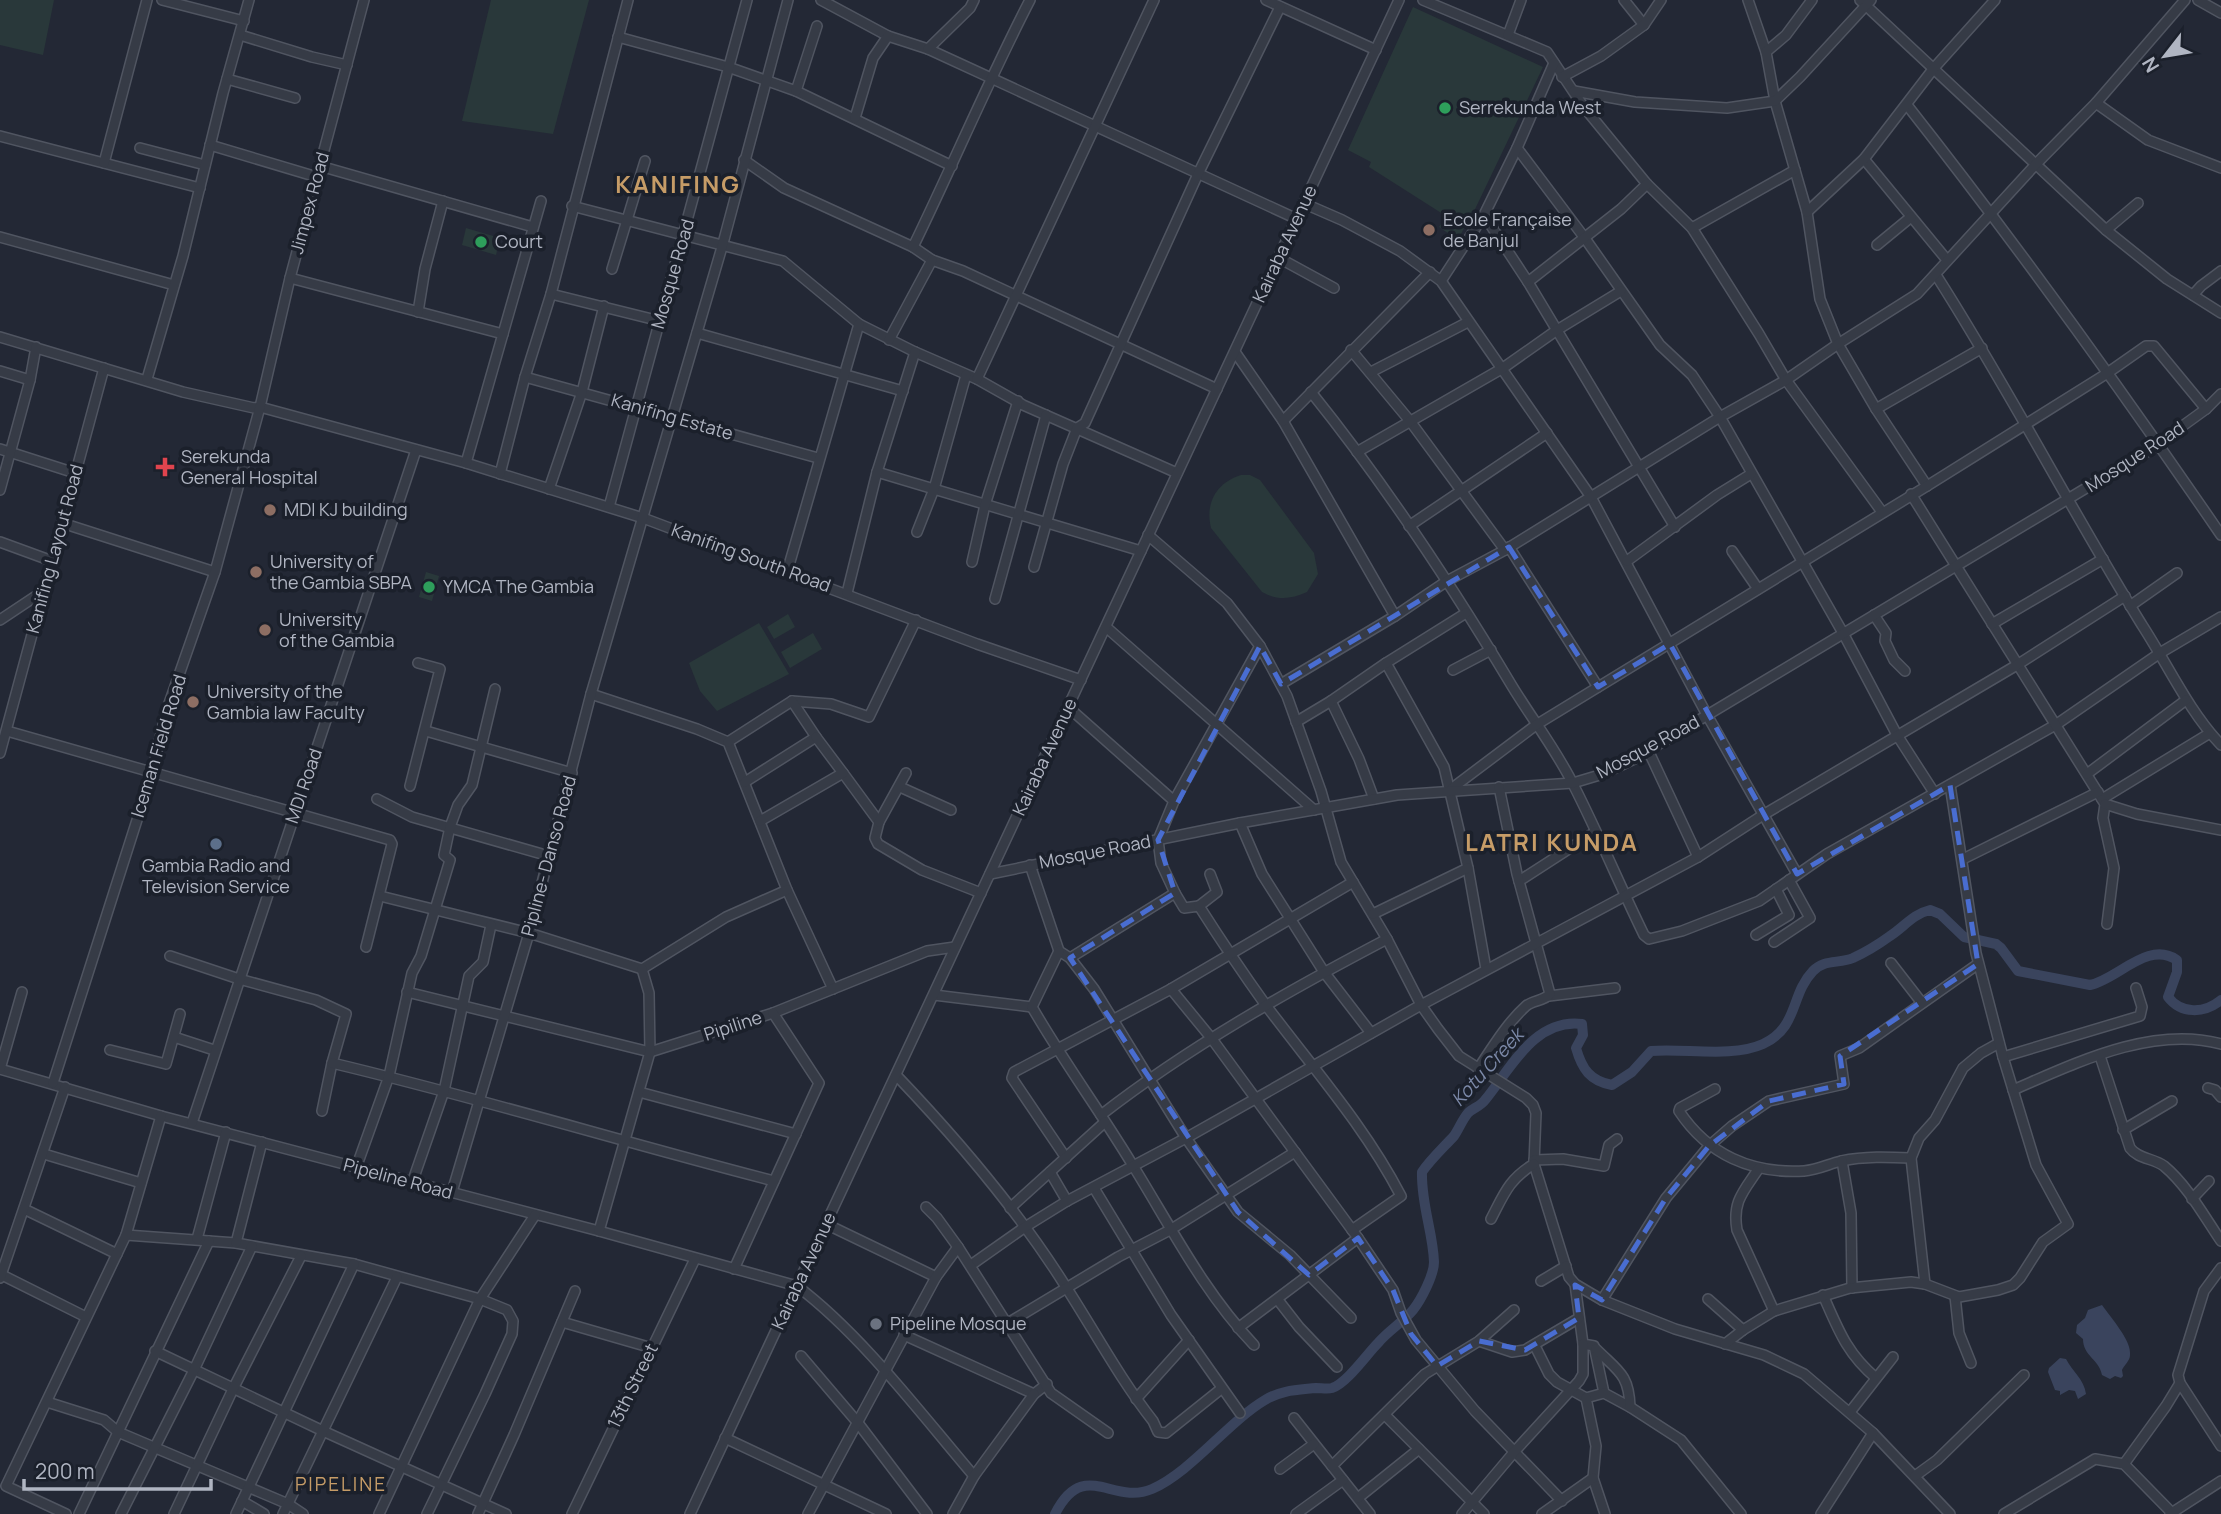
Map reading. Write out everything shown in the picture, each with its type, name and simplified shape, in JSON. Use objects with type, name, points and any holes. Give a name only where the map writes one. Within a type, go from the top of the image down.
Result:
[{"type":"street","points":[[104,163],[147,0]]},
{"type":"street","points":[[162,0],[244,21]]},
{"type":"street","points":[[204,11],[207,0]]},
{"type":"street","points":[[147,379],[249,0]]},
{"type":"street","name":"Jimpex Road","points":[[260,407],[290,278],[365,0]]},
{"type":"street","points":[[500,474],[525,377],[551,294],[628,0]]},
{"type":"street","name":"Mosque Road","points":[[609,507],[747,0]]},
{"type":"street","name":"Pipline- Danso Road","points":[[452,1192],[505,1017],[572,774],[591,694],[722,247],[788,0]]},
{"type":"street","points":[[821,0],[888,36],[928,49],[1297,219]]},
{"type":"street","points":[[928,49],[970,8],[974,0]]},
{"type":"street","points":[[913,247],[953,166],[990,79],[1030,0]]},
{"type":"street","points":[[977,379],[1154,0]]},
{"type":"street","points":[[1266,0],[1376,50]]},
{"type":"street","name":"Kairaba Avenue","points":[[690,1514],[1399,0]]},
{"type":"street","points":[[1423,0],[1547,52],[1562,76],[1647,184],[1692,228],[1786,380],[1882,512]]},
{"type":"street","points":[[1508,35],[1521,0]]},
{"type":"street","points":[[1624,0],[1644,25]]},
{"type":"street","points":[[1562,76],[1601,55],[1644,25],[1661,0]]},
{"type":"street","points":[[1748,0],[1766,52],[1775,101],[1807,212],[1816,285],[1838,344],[1876,409],[1927,486]]},
{"type":"street","points":[[1766,52],[1786,35],[1812,0]]},
{"type":"street","points":[[1807,212],[1864,159],[1934,68],[1995,0]]},
{"type":"street","points":[[1281,684],[1395,616],[1447,581],[1507,548],[1720,417],[1786,380],[1917,294],[2096,103],[2185,0]]},
{"type":"street","points":[[2198,0],[2221,13]]},
{"type":"street","points":[[1574,91],[1634,102],[1727,108],[1775,101],[1866,2],[2106,230],[2167,279],[2221,313]]},
{"type":"street","points":[[1034,567],[1077,428],[1085,423],[1198,174],[1280,7]]},
{"type":"street","points":[[796,91],[817,26]]},
{"type":"street","points":[[240,35],[347,65]]},
{"type":"street","points":[[855,118],[873,58],[888,36]]},
{"type":"street","points":[[618,37],[727,67],[796,91],[953,166]]},
{"type":"street","points":[[1441,281],[1484,215],[1554,63]]},
{"type":"street","points":[[227,79],[295,98]]},
{"type":"street","points":[[2096,103],[2148,140],[2221,168]]},
{"type":"street","points":[[1907,105],[1991,212],[2221,536]]},
{"type":"street","points":[[0,136],[200,188]]},
{"type":"street","points":[[210,145],[317,177]]},
{"type":"street","points":[[140,148],[205,164]]},
{"type":"street","points":[[1517,148],[1660,345],[1692,375],[1720,417],[1843,633],[1897,735],[1935,794]]},
{"type":"street","points":[[744,159],[784,188],[913,247],[932,260],[1016,295],[1217,389]]},
{"type":"street","points":[[1864,159],[1947,260]]},
{"type":"street","points":[[611,269],[645,161]]},
{"type":"street","points":[[320,166],[533,227]]},
{"type":"street","points":[[1692,228],[1795,170]]},
{"type":"street","points":[[1528,282],[1621,209],[1647,184]]},
{"type":"street","points":[[418,312],[425,269],[443,201]]},
{"type":"street","points":[[466,463],[541,201]]},
{"type":"street","points":[[1303,203],[1400,251],[1441,281],[1591,497],[1763,815],[1810,918],[1774,942]]},
{"type":"street","points":[[2106,230],[2138,203]]},
{"type":"street","points":[[572,206],[783,261],[859,324],[977,379],[1046,415],[1177,473]]},
{"type":"street","points":[[1484,215],[1528,282],[1675,527]]},
{"type":"street","points":[[1877,245],[1911,217]]},
{"type":"street","points":[[0,237],[174,285]]},
{"type":"street","points":[[1279,258],[1334,288]]},
{"type":"street","points":[[889,340],[932,260]]},
{"type":"street","points":[[2193,295],[2221,271]]},
{"type":"street","points":[[1283,421],[1430,272]]},
{"type":"street","points":[[1937,275],[2186,700],[2221,745]]},
{"type":"street","points":[[290,278],[503,334]]},
{"type":"street","points":[[1357,452],[1503,368],[1620,291]]},
{"type":"street","points":[[551,294],[660,321]]},
{"type":"street","points":[[549,489],[582,392],[604,306]]},
{"type":"street","points":[[1371,372],[1468,322]]},
{"type":"street","points":[[787,572],[859,324]]},
{"type":"street","points":[[697,333],[903,391]]},
{"type":"street","name":"Kanifing South Road","points":[[0,337],[183,392],[254,408],[260,407],[466,463],[643,517],[1081,680]]},
{"type":"street","points":[[0,490],[30,380],[36,346]]},
{"type":"street","points":[[1449,790],[1536,725],[1927,486],[2147,346],[2154,346],[2206,409]]},
{"type":"street","points":[[1876,409],[1982,348]]},
{"type":"street","points":[[1351,350],[1410,421],[1507,548],[1598,687]]},
{"type":"street","points":[[847,593],[877,472],[915,352]]},
{"type":"street","points":[[1235,352],[1283,421],[1395,616]]},
{"type":"street","name":"Kanifing Layout Road","points":[[0,754],[104,368]]},
{"type":"street","points":[[0,371],[30,380]]},
{"type":"street","points":[[917,532],[934,489],[966,375]]},
{"type":"street","name":"Kanifing Estate","points":[[525,377],[818,458]]},
{"type":"street","points":[[1311,392],[1357,452],[1447,581],[1573,783],[1624,896],[1648,939],[1653,940],[1759,901],[1826,854],[2057,724],[2160,653],[2221,617]]},
{"type":"street","name":"Mosque Road","points":[[990,874],[1240,823],[1374,799],[1449,790],[1573,783],[1603,774],[1648,750],[2069,499],[2158,444],[2206,409],[2221,394]]},
{"type":"street","points":[[972,562],[985,505],[1017,401]]},
{"type":"street","name":"Iceman Field Road","points":[[52,1083],[152,773],[166,712],[215,572],[260,407]]},
{"type":"street","points":[[995,599],[1046,415]]},
{"type":"street","points":[[1409,526],[1547,433]]},
{"type":"street","points":[[0,449],[75,473]]},
{"type":"street","name":"MDI Road","points":[[192,1123],[214,1050],[416,450]]},
{"type":"street","points":[[877,472],[1141,551]]},
{"type":"street","points":[[1627,561],[1717,495],[1751,474]]},
{"type":"street","points":[[1911,494],[2102,798],[2114,868],[2107,924]]},
{"type":"street","points":[[62,523],[215,572]]},
{"type":"street","points":[[1148,535],[1227,603],[1260,646],[1281,684],[1296,722],[1326,808],[1341,862],[1373,914],[1421,1004],[1451,1048],[1534,1105],[1537,1124],[1534,1162],[1566,1266],[1575,1284],[1583,1344],[1583,1374],[1573,1389],[1515,1451],[1462,1514]]},
{"type":"street","points":[[0,542],[52,561]]},
{"type":"street","points":[[1732,551],[1758,589]]},
{"type":"street","points":[[1993,624],[2104,559]]},
{"type":"street","points":[[2130,606],[2177,573]]},
{"type":"street","points":[[0,620],[45,590]]},
{"type":"street","points":[[971,1265],[1067,1201],[1134,1167],[1421,1004],[1698,857],[1763,815],[2017,665],[2125,596]]},
{"type":"street","points":[[1296,722],[1466,612]]},
{"type":"street","points":[[1874,615],[1886,633],[1885,641],[1894,660],[1905,671]]},
{"type":"street","points":[[728,742],[792,701],[831,704],[869,717],[915,620]]},
{"type":"street","points":[[1105,627],[1314,810]]},
{"type":"street","points":[[1210,874],[1217,892],[1199,906],[1184,908],[1161,863],[1158,840],[1174,801],[1260,646]]},
{"type":"street","points":[[1453,670],[1491,650]]},
{"type":"street","points":[[410,786],[440,669],[418,663]]},
{"type":"street","points":[[1385,663],[1444,767],[1468,868],[1486,970]]},
{"type":"street","points":[[356,1168],[389,1076],[412,972],[421,956],[450,860],[444,855],[450,827],[458,805],[472,785],[495,689]]},
{"type":"street","points":[[591,694],[728,742],[787,890],[833,989]]},
{"type":"street","points":[[2087,774],[2186,700]]},
{"type":"street","points":[[792,701],[879,822]]},
{"type":"street","points":[[1331,701],[1359,759],[1374,799]]},
{"type":"street","points":[[1068,707],[1174,801]]},
{"type":"street","points":[[426,731],[572,774]]},
{"type":"street","points":[[1963,859],[2102,798],[2210,733]]},
{"type":"street","points":[[4,736],[152,773],[390,840],[392,844],[366,947]]},
{"type":"street","points":[[745,782],[816,737]]},
{"type":"street","points":[[1648,750],[1698,857]]},
{"type":"street","points":[[760,821],[843,773]]},
{"type":"street","points":[[906,773],[879,822],[875,838],[884,848],[922,870],[981,893]]},
{"type":"street","points":[[1725,1344],[1743,1329],[1774,1311],[1853,1287],[1911,1282],[1925,1284],[1955,1296],[1998,1290],[2013,1285],[2043,1242],[2068,1224],[2036,1165],[1978,964],[1950,785]]},
{"type":"street","points":[[900,787],[951,810]]},
{"type":"street","points":[[1499,787],[1549,996]]},
{"type":"street","points":[[2102,798],[2137,814],[2221,830]]},
{"type":"street","points":[[377,799],[412,817],[445,828],[450,827],[549,856]]},
{"type":"street","points":[[1240,823],[1262,874],[1290,919],[1324,972],[1371,1033]]},
{"type":"street","points":[[1520,881],[1595,832]]},
{"type":"street","points":[[1030,865],[1059,951],[1070,958],[1094,989],[1111,1021],[1186,1138],[1238,1212],[1309,1275],[1351,1318]]},
{"type":"street","points":[[1373,914],[1468,868]]},
{"type":"street","points":[[1066,1158],[1012,1075],[1171,989],[1353,882]]},
{"type":"street","points":[[1756,935],[1789,915],[1776,889]]},
{"type":"street","points":[[380,896],[528,933],[642,969],[726,917],[787,890]]},
{"type":"street","points":[[1070,958],[1175,893]]},
{"type":"street","points":[[1199,906],[1265,1004],[1370,1140],[1401,1196],[1352,1230]]},
{"type":"street","points":[[412,1183],[456,1048],[469,976],[482,961],[491,925]]},
{"type":"street","points":[[1010,1208],[1066,1158],[1103,1118],[1149,1079],[1265,1004],[1387,939]]},
{"type":"street","name":"Pipiline","points":[[650,1052],[772,1013],[927,950],[955,947]]},
{"type":"street","points":[[1032,1007],[1059,951]]},
{"type":"street","points":[[170,956],[239,979],[316,1000],[346,1014],[322,1111]]},
{"type":"street","points":[[1891,963],[1922,1003]]},
{"type":"street","points":[[1602,1300],[1666,1198],[1709,1146],[1732,1126],[1769,1101],[1844,1084],[1840,1056],[1859,1048],[1978,964]]},
{"type":"street","points":[[599,1231],[650,1052],[649,993],[642,969]]},
{"type":"street","points":[[1478,1069],[1525,1007],[1549,996],[1615,988]]},
{"type":"street","points":[[2003,1057],[2140,1016],[2142,1007],[2136,988]]},
{"type":"street","points":[[1171,989],[1212,1039],[1358,1238],[1393,1290],[1406,1325],[1437,1367],[1475,1411],[1562,1501]]},
{"type":"street","points":[[0,1069],[22,992]]},
{"type":"street","points":[[407,992],[650,1052]]},
{"type":"street","points":[[933,995],[1032,1007]]},
{"type":"street","points":[[1032,1007],[1209,1290],[1254,1345]]},
{"type":"street","points":[[734,1269],[818,1083],[772,1013]]},
{"type":"street","points":[[110,1050],[164,1065],[168,1063],[180,1014]]},
{"type":"street","points":[[174,1037],[214,1050]]},
{"type":"street","points":[[2013,1090],[2078,1062],[2162,1038],[2197,1038],[2221,1044]]},
{"type":"street","points":[[1925,1284],[1911,1158],[1919,1138],[1935,1120],[1963,1068],[1981,1053],[2000,1043]]},
{"type":"street","points":[[2100,1056],[2123,1130],[2133,1152],[2165,1167],[2192,1199],[2221,1241]]},
{"type":"street","points":[[332,1063],[480,1100],[624,1142],[774,1181]]},
{"type":"street","name":"Pipeline Road","points":[[0,1069],[161,1116],[797,1286]]},
{"type":"street","points":[[896,1075],[947,1128],[1025,1227],[1067,1287],[1095,1336],[1158,1432],[1166,1433],[1221,1389]]},
{"type":"street","points":[[65,1087],[1,1277],[86,1317]]},
{"type":"street","points":[[2208,1088],[2221,1097]]},
{"type":"street","points":[[1715,1089],[1679,1111],[1691,1130],[1709,1146],[1733,1160],[1759,1168],[1805,1171],[1842,1161],[1880,1156],[1911,1158]]},
{"type":"street","points":[[639,1092],[796,1134]]},
{"type":"street","points":[[2123,1130],[2172,1101]]},
{"type":"street","points":[[66,1514],[3,1485],[47,1402],[126,1235],[161,1116]]},
{"type":"street","points":[[197,1239],[226,1132]]},
{"type":"street","points":[[1491,1219],[1510,1183],[1534,1162],[1563,1159],[1604,1166],[1609,1145],[1617,1139]]},
{"type":"street","points":[[236,1243],[262,1142]]},
{"type":"street","points":[[1008,1323],[1170,1230],[1295,1152]]},
{"type":"street","points":[[44,1154],[141,1183]]},
{"type":"street","points":[[1842,1161],[1851,1213],[1853,1287]]},
{"type":"street","points":[[1759,1168],[1737,1200],[1735,1218],[1737,1230],[1774,1311]]},
{"type":"street","points":[[1050,1172],[1067,1201]]},
{"type":"street","points":[[2192,1199],[2208,1181]]},
{"type":"street","points":[[1094,1188],[1130,1251],[1221,1389],[1240,1413]]},
{"type":"street","points":[[926,1207],[971,1265],[1054,1397],[1108,1433]]},
{"type":"street","points":[[24,1209],[117,1254]]},
{"type":"street","points":[[379,1514],[480,1299],[535,1214]]},
{"type":"street","points":[[826,1224],[936,1277]]},
{"type":"street","points":[[126,1235],[236,1243],[354,1264],[480,1299],[507,1310],[513,1321],[512,1334],[427,1514]]},
{"type":"street","points":[[1238,1328],[1358,1238]]},
{"type":"street","points":[[79,1514],[209,1241]]},
{"type":"street","points":[[121,1514],[194,1370],[252,1246]]},
{"type":"street","points":[[808,1514],[936,1277],[958,1247]]},
{"type":"street","points":[[174,1514],[234,1387],[301,1256]]},
{"type":"street","name":"13th Street","points":[[572,1514],[695,1259]]},
{"type":"street","points":[[236,1514],[354,1264]]},
{"type":"street","points":[[1541,1281],[1566,1266]]},
{"type":"street","points":[[2221,1268],[2204,1291],[2178,1375],[2180,1383],[2221,1446]]},
{"type":"street","points":[[283,1514],[397,1277]]},
{"type":"street","points":[[1575,1284],[1602,1300],[1675,1329],[1764,1355],[1788,1365],[1818,1384],[1873,1433],[1950,1514]]},
{"type":"street","points":[[797,1286],[818,1303],[884,1371],[974,1476]]},
{"type":"street","points":[[478,1514],[575,1291]]},
{"type":"street","points":[[1823,1295],[1844,1342],[1859,1364],[1876,1378]]},
{"type":"street","points":[[1955,1296],[1959,1333],[1971,1363]]},
{"type":"street","points":[[1708,1299],[1743,1329]]},
{"type":"street","points":[[1278,1300],[1337,1367]]},
{"type":"street","points":[[1332,1466],[1425,1374],[1479,1341],[1514,1310]]},
{"type":"street","points":[[1479,1341],[1512,1352],[1525,1350],[1579,1318]]},
{"type":"street","points":[[562,1322],[652,1348]]},
{"type":"street","points":[[904,1335],[1034,1394]]},
{"type":"street","points":[[1136,1399],[1189,1340]]},
{"type":"street","points":[[1583,1344],[1594,1346],[1624,1376],[1629,1386],[1630,1407]]},
{"type":"street","points":[[1535,1346],[1549,1374],[1557,1382],[1586,1398],[1595,1446],[1593,1478],[1605,1514]]},
{"type":"street","points":[[1594,1346],[1604,1394]]},
{"type":"street","points":[[155,1351],[506,1514]]},
{"type":"street","points":[[802,1356],[858,1423],[927,1514]]},
{"type":"street","points":[[1850,1412],[1894,1357]]},
{"type":"street","points":[[1915,1476],[1937,1460],[2024,1375]]},
{"type":"street","points":[[2124,1464],[2180,1383]]},
{"type":"street","points":[[953,1514],[974,1476],[1034,1394],[1046,1384]]},
{"type":"street","points":[[1586,1398],[1604,1394],[1630,1407],[1681,1440],[1741,1514]]},
{"type":"street","points":[[47,1402],[104,1420],[118,1432],[288,1504],[303,1514]]},
{"type":"street","points":[[1385,1415],[1483,1514]]},
{"type":"street","points":[[1294,1419],[1370,1514]]},
{"type":"street","points":[[1821,1514],[1873,1433]]},
{"type":"street","points":[[725,1438],[886,1514]]},
{"type":"street","points":[[1280,1469],[1314,1444]]},
{"type":"street","points":[[1358,1498],[1419,1449]]},
{"type":"street","points":[[2004,1514],[2095,1459],[2124,1464],[2171,1513],[2221,1481]]},
{"type":"street","points":[[1542,1514],[1593,1478]]},
{"type":"street","points":[[1296,1514],[1343,1480]]},
{"type":"street","points":[[242,1501],[264,1514]]},
{"type":"highlighted area","points":[[1509,547],[1598,687],[1670,644],[1797,874],[1950,785],[1978,964],[1840,1056],[1844,1084],[1769,1101],[1709,1146],[1666,1198],[1602,1300],[1575,1285],[1579,1318],[1525,1350],[1479,1341],[1437,1366],[1411,1334],[1393,1290],[1358,1238],[1309,1275],[1238,1212],[1070,958],[1175,893],[1158,840],[1260,646],[1281,684]]},
{"type":"shaded area","points":[[0,0],[54,0],[43,55],[0,45]]},
{"type":"shaded area","points":[[491,0],[589,0],[553,134],[462,121]]},
{"type":"shaded area","name":"Serrekunda West","points":[[1413,7],[1543,67],[1466,228],[1449,218],[1464,228],[1458,240],[1439,227],[1446,216],[1369,167],[1371,162],[1348,150]]},
{"type":"shaded area","name":"Court","points":[[466,228],[500,238],[496,255],[462,245]]},
{"type":"shaded area","points":[[1241,475],[1250,475],[1260,480],[1314,553],[1318,574],[1307,592],[1284,598],[1262,592],[1211,528],[1210,510],[1214,495],[1225,483]]},
{"type":"shaded area","name":"YMCA The Gambia","points":[[426,572],[439,576],[432,601],[419,597]]},
{"type":"shaded area","points":[[788,614],[795,627],[774,639],[767,627]]},
{"type":"shaded area","points":[[759,623],[789,674],[717,711],[700,691],[689,663]]},
{"type":"shaded area","points":[[813,633],[822,649],[790,668],[781,652]]},
{"type":"water","points":[[2102,1305],[2130,1349],[2130,1357],[2122,1370],[2121,1378],[2115,1376],[2110,1379],[2102,1375],[2086,1350],[2083,1339],[2076,1333],[2077,1325],[2085,1318],[2088,1310]]},
{"type":"water","points":[[2060,1358],[2066,1359],[2083,1384],[2086,1394],[2078,1399],[2075,1391],[2069,1390],[2060,1395],[2060,1391],[2055,1390],[2048,1372]]},
{"type":"waterway","name":"Kotu Creek","points":[[1055,1514],[1066,1497],[1077,1488],[1088,1486],[1138,1493],[1152,1489],[1181,1471],[1251,1409],[1265,1400],[1290,1391],[1332,1388],[1350,1374],[1413,1310],[1432,1274],[1433,1251],[1423,1195],[1422,1172],[1454,1136],[1468,1113],[1483,1102],[1525,1048],[1550,1029],[1565,1024],[1582,1024],[1583,1035],[1576,1048],[1581,1062],[1593,1077],[1612,1085],[1632,1072],[1651,1051],[1723,1052],[1751,1048],[1775,1037],[1783,1029],[1806,980],[1817,967],[1858,956],[1930,910],[1940,914],[1964,937],[1996,944],[2018,971],[2090,985],[2144,958],[2166,955],[2177,960],[2177,972],[2168,997],[2173,1003],[2186,1009],[2200,1010],[2221,1000]]},
{"type":"place","name":"Serrekunda West","points":[[1445,108]]},
{"type":"place","name":"Ecole Française de Banjul","points":[[1429,230]]},
{"type":"place","name":"Court","points":[[481,242]]},
{"type":"place","name":"Serekunda General Hospital","points":[[165,467]]},
{"type":"place","name":"MDI KJ building","points":[[270,510]]},
{"type":"place","name":"University of the Gambia SBPA","points":[[256,572]]},
{"type":"place","name":"YMCA The Gambia","points":[[429,587]]},
{"type":"place","name":"University of the Gambia","points":[[265,630]]},
{"type":"place","name":"University of the Gambia law Faculty","points":[[193,702]]},
{"type":"place","name":"Gambia Radio and Television Service","points":[[216,844]]},
{"type":"place","name":"Pipeline Mosque","points":[[876,1324]]},
{"type":"district","name":"KANIFING","points":[[678,185]]},
{"type":"district","name":"LATRI KUNDA","points":[[1552,843]]},
{"type":"district","name":"PIPELINE","points":[[341,1484]]}]
